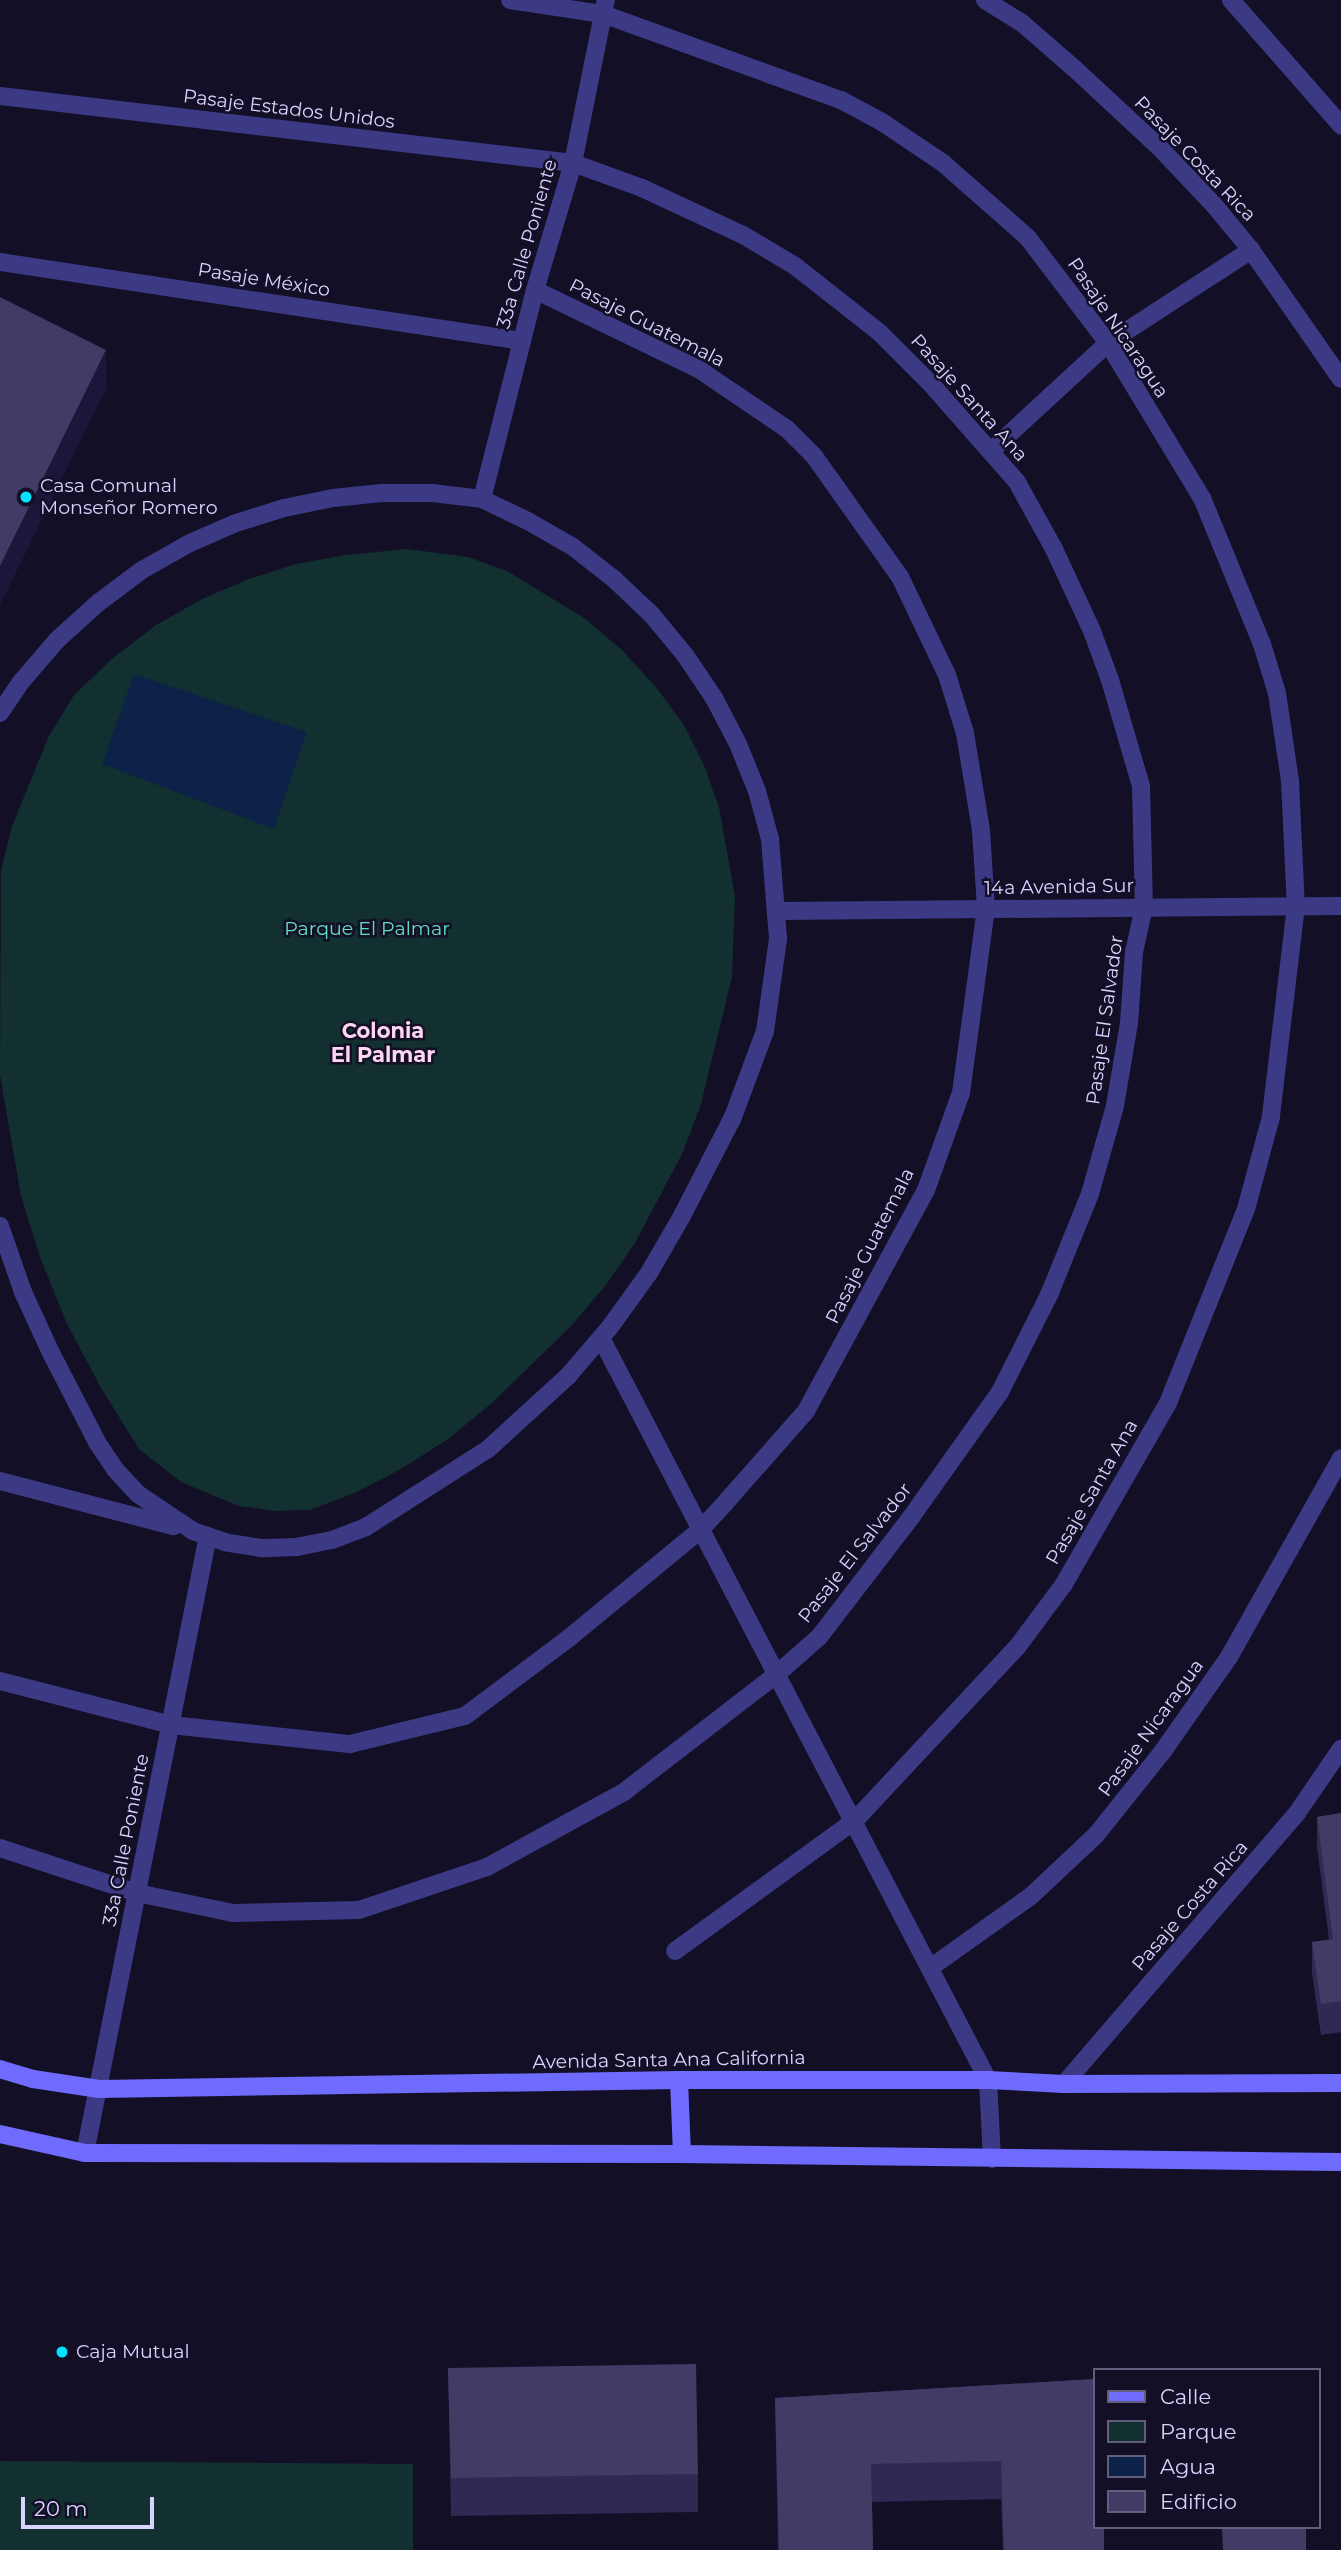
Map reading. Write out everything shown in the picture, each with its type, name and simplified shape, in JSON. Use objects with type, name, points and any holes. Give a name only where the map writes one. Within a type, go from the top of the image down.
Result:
[{"type":"street","name":"Pasaje Nicaragua","points":[[510,0],[604,7],[803,86],[882,122],[943,163],[1028,237],[1108,343],[1202,498],[1262,644],[1277,693],[1290,781],[1296,906]]},
{"type":"street","name":"Pasaje Costa Rica","points":[[985,0],[1022,23],[1161,149],[1251,250],[1341,379]]},
{"type":"street","points":[[1231,0],[1341,125]]},
{"type":"street","name":"33a Calle Poniente","points":[[482,499],[535,290],[573,163],[604,7]]},
{"type":"street","name":"Pasaje Estados Unidos","points":[[0,96],[573,163]]},
{"type":"street","name":"Pasaje Santa Ana","points":[[573,163],[642,188],[743,235],[795,266],[880,333],[992,450],[1017,482],[1054,549],[1092,631],[1110,680],[1140,786],[1144,907]]},
{"type":"street","points":[[992,450],[1108,343],[1251,250]]},
{"type":"street","name":"Pasaje México","points":[[0,262],[522,341]]},
{"type":"street","name":"Pasaje Guatemala","points":[[0,1681],[171,1725],[349,1744],[465,1716],[569,1638],[701,1529],[806,1411],[926,1190],[961,1093],[986,908],[981,830],[965,733],[947,675],[900,577],[853,507],[814,456],[787,429],[700,370],[535,290]]},
{"type":"street","points":[[0,713],[21,682],[57,640],[98,603],[142,570],[225,528],[284,508],[333,498],[432,493],[482,499],[573,547],[652,615],[685,655],[714,698],[738,744],[757,790],[770,839],[778,911],[774,985],[751,1074],[682,1216],[649,1273],[601,1338],[568,1376],[488,1449],[366,1527],[332,1540],[297,1547],[261,1548],[0,1481]]},
{"type":"street","name":"Pasaje Santa Ana","points":[[675,1951],[853,1821],[1026,1635],[1063,1584],[1103,1520],[1168,1403],[1246,1209],[1271,1117],[1296,906]]},
{"type":"street","name":"14a Avenida Sur","points":[[778,911],[1341,906]]},
{"type":"street","name":"Pasaje El Salvador","points":[[0,1848],[137,1893],[233,1913],[359,1910],[487,1867],[624,1792],[777,1674],[819,1637],[912,1516],[1000,1392],[1049,1294],[1090,1194],[1115,1106],[1129,1023],[1135,952],[1144,907]]},
{"type":"street","points":[[0,1226],[29,1304],[97,1442],[115,1469],[138,1494],[201,1534]]},
{"type":"street","points":[[601,1338],[988,2080],[992,2159]]},
{"type":"street","name":"Pasaje Nicaragua","points":[[930,1968],[1031,1896],[1096,1835],[1163,1751],[1229,1657],[1341,1458]]},
{"type":"street","name":"33a Calle Poniente","points":[[85,2153],[171,1725],[201,1534]]},
{"type":"street","name":"Pasaje Costa Rica","points":[[1064,2084],[1297,1813],[1341,1749]]},
{"type":"street","name":"Avenida Santa Ana California","points":[[0,2070],[33,2080],[99,2089],[679,2080],[988,2080],[1064,2084],[1341,2082]]},
{"type":"street","points":[[679,2080],[682,2154]]},
{"type":"street","points":[[0,2134],[85,2153],[682,2154],[1341,2162]]},
{"type":"green space","name":"Parque El Palmar","points":[[407,549],[468,557],[507,571],[584,618],[622,650],[655,686],[684,725],[704,765],[719,807],[735,896],[732,977],[701,1104],[683,1152],[635,1243],[605,1286],[571,1326],[492,1403],[448,1439],[401,1469],[357,1492],[310,1510],[275,1511],[239,1506],[181,1482],[139,1449],[101,1388],[67,1324],[40,1257],[21,1196],[0,1075],[1,871],[12,826],[49,736],[74,695],[113,658],[156,625],[202,599],[249,579],[296,564],[346,555]]},
{"type":"green space","points":[[0,2461],[413,2464],[413,2550],[0,2550]]},
{"type":"water","points":[[134,674],[307,732],[274,829],[102,764]]},
{"type":"building","name":"Casa Comunal Monseñor Romero","points":[[0,297],[106,350],[0,566]]},
{"type":"building","points":[[1341,1813],[1341,2001],[1321,2004],[1312,1942],[1333,1939],[1317,1817]]},
{"type":"building","points":[[696,2364],[698,2474],[451,2478],[448,2368]]},
{"type":"building","points":[[1092,2379],[1092,2529],[1104,2529],[1104,2550],[1004,2550],[1001,2461],[871,2464],[873,2550],[779,2550],[775,2398]]},
{"type":"building","points":[[1222,2529],[1306,2529],[1306,2550],[1223,2550]]},
{"type":"place","name":"Casa Comunal Monseñor Romero","points":[[26,497]]},
{"type":"place","name":"Caja Mutual","points":[[62,2352]]},
{"type":"district","name":"Colonia El Palmar","points":[[383,1043]]}]
